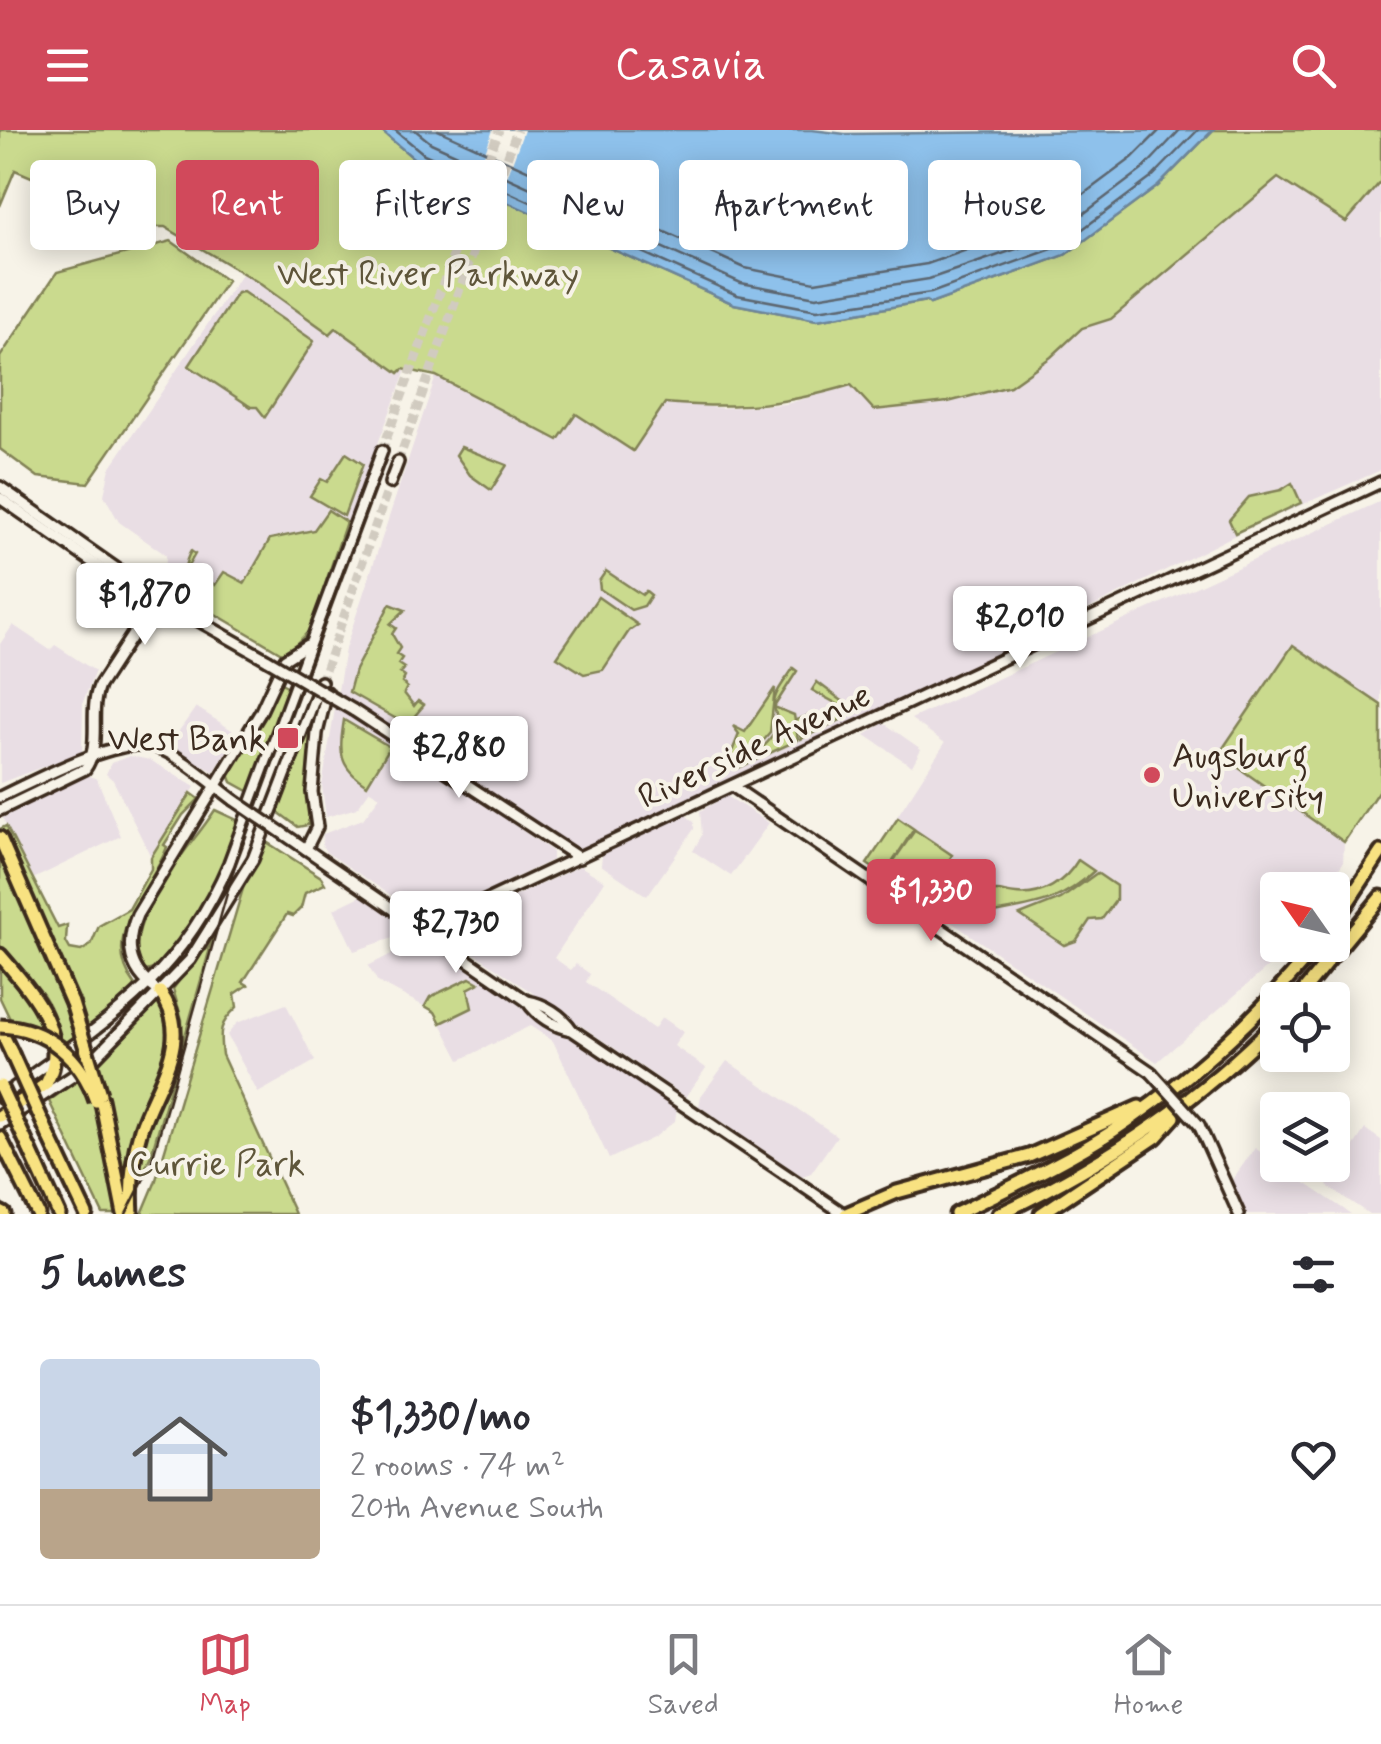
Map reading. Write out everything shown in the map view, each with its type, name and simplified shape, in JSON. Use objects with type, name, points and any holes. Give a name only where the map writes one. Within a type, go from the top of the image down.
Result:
[{"type":"highway","points":[[0,838],[72,1003],[99,1100],[124,1214]]},
{"type":"highway","points":[[1350,899],[1381,852]]},
{"type":"highway","points":[[1311,982],[1381,894]]},
{"type":"highway","points":[[0,955],[45,1015],[52,1035],[53,1060],[42,1088],[0,1116]]},
{"type":"highway","points":[[956,1214],[1082,1149],[1152,1102],[1242,1027],[1302,962]]},
{"type":"highway","points":[[132,1214],[131,1179],[136,1146],[176,1036],[170,1006],[155,989]]},
{"type":"highway","points":[[0,1028],[36,1033],[62,1048],[84,1073],[99,1100]]},
{"type":"highway","points":[[0,1028],[86,1213]]},
{"type":"highway","points":[[1041,1214],[1156,1137],[1192,1097],[1260,1036]]},
{"type":"highway","points":[[0,1086],[60,1214]]},
{"type":"highway","points":[[999,1214],[1106,1157],[1192,1097]]},
{"type":"highway","points":[[845,1214],[888,1195],[1029,1156],[1152,1102]]},
{"type":"highway","points":[[0,1135],[38,1214]]},
{"type":"street","points":[[0,1124],[104,1051],[155,989],[216,893],[382,451]]},
{"type":"street","points":[[390,483],[398,462]]},
{"type":"street","name":"Riverside Avenue","points":[[423,930],[1381,482]]},
{"type":"street","points":[[0,488],[157,597],[354,710],[578,858]]},
{"type":"street","points":[[0,498],[140,596],[157,597]]},
{"type":"street","points":[[0,810],[85,769],[93,758],[92,702],[98,686],[157,597]]},
{"type":"street","points":[[155,989],[140,976],[130,952],[132,928],[260,713],[285,659],[307,645]]},
{"type":"street","points":[[0,1098],[190,960],[244,876],[321,682],[327,701],[317,733],[312,792],[317,827],[306,849]]},
{"type":"street","points":[[0,797],[136,744],[156,747],[527,1000],[533,1011],[559,1028],[572,1030],[845,1214]]},
{"type":"street","points":[[732,786],[1151,1072],[1199,1126],[1239,1214]]},
{"type":"street","points":[[463,912],[458,923],[458,942],[469,961]]},
{"type":"shaded area","points":[[1283,169],[1381,188],[1381,470],[1249,528],[1007,650],[581,850],[529,817],[520,829],[552,851],[552,860],[428,920],[326,852],[323,834],[363,819],[380,796],[370,790],[357,808],[326,817],[322,786],[345,649],[436,376],[557,440],[575,414],[665,403],[722,408],[786,404],[851,385],[1069,340],[1082,328],[1094,324]]},
{"type":"shaded area","points":[[243,272],[330,334],[335,328],[399,372],[406,370],[303,641],[285,655],[165,582],[166,555],[119,522],[104,495],[110,468]]},
{"type":"shaded area","name":"Augsburg University","points":[[1381,501],[1381,788],[1344,843],[1343,863],[1337,872],[1260,872],[1260,962],[1274,962],[1157,1062],[866,864],[945,743],[911,719]]},
{"type":"shaded area","points":[[13,625],[50,650],[55,645],[95,671],[83,702],[82,752],[0,783],[0,644]]},
{"type":"shaded area","points":[[196,707],[238,734],[214,772],[169,745]]},
{"type":"shaded area","points":[[884,723],[921,749],[912,766],[865,735]]},
{"type":"shaded area","points":[[130,756],[150,760],[195,787],[151,857],[113,780],[106,774],[111,763]]},
{"type":"shaded area","points":[[86,774],[97,779],[121,836],[29,881],[3,818]]},
{"type":"shaded area","points":[[727,796],[769,823],[731,876],[693,851],[702,835],[700,811]]},
{"type":"shaded area","points":[[686,815],[694,822],[694,829],[647,896],[601,865],[602,855]]},
{"type":"shaded area","points":[[580,866],[605,881],[554,958],[571,970],[576,964],[590,974],[586,982],[654,1029],[662,1017],[683,1032],[674,1046],[706,1068],[686,1097],[462,945],[462,923],[467,919]]},
{"type":"shaded area","points":[[363,895],[404,923],[405,934],[354,951],[334,909]]},
{"type":"shaded area","points":[[424,941],[677,1108],[675,1121],[655,1137],[609,1159],[553,1041],[530,1026],[460,1060],[435,1012],[378,982],[368,966]]},
{"type":"shaded area","points":[[286,1004],[315,1061],[258,1093],[227,1035],[237,1023]]},
{"type":"shaded area","points":[[727,1061],[837,1136],[811,1173],[802,1176],[699,1106],[701,1096]]},
{"type":"shaded area","points":[[1365,1129],[1381,1140],[1381,1214],[1369,1214],[1327,1186],[1330,1182],[1350,1182],[1350,1152]]},
{"type":"shaded area","points":[[1255,1148],[1260,1152],[1260,1182],[1303,1182],[1351,1214],[1246,1214],[1232,1180]]},
{"type":"green space","name":"West River Parkway","points":[[0,130],[380,130],[416,160],[339,160],[339,250],[507,250],[507,202],[527,211],[527,250],[614,250],[734,304],[817,320],[927,301],[930,304],[1072,250],[1081,250],[1081,243],[1158,186],[1213,130],[1381,130],[1381,181],[1346,222],[1278,178],[1111,319],[1082,328],[1051,357],[1010,386],[948,402],[874,410],[851,385],[759,404],[665,403],[633,451],[576,414],[558,440],[436,376],[403,369],[399,373],[336,328],[330,334],[256,281],[204,250],[319,250],[319,160],[176,160],[176,234],[156,227],[156,160],[30,160],[30,176],[15,170],[0,206]]},
{"type":"green space","points":[[171,241],[176,250],[184,250],[227,281],[88,483],[38,477],[0,449],[0,357],[57,272],[138,250],[156,250],[156,245]]},
{"type":"green space","points":[[243,292],[314,341],[265,417],[257,407],[251,407],[189,366],[237,293]]},
{"type":"green space","points":[[461,447],[507,465],[491,490],[470,475],[456,455]]},
{"type":"green space","points":[[346,453],[363,464],[344,516],[310,496],[321,479],[327,482]]},
{"type":"green space","points":[[1292,483],[1301,503],[1235,533],[1229,520],[1249,497],[1281,490]]},
{"type":"green space","points":[[328,510],[346,522],[310,630],[285,655],[178,592],[191,551],[195,554],[188,566],[215,585],[224,572],[245,583],[270,539],[314,530]]},
{"type":"green space","points":[[606,571],[642,595],[646,591],[651,595],[644,606],[631,610],[600,589],[599,581]]},
{"type":"green space","points":[[598,597],[638,625],[629,631],[603,670],[584,674],[557,657]]},
{"type":"green space","points":[[390,604],[405,610],[390,624],[396,628],[392,634],[400,648],[396,654],[402,658],[398,664],[404,668],[400,673],[407,687],[404,693],[414,706],[418,701],[424,705],[407,725],[349,692],[355,670]]},
{"type":"green space","points":[[1293,645],[1381,705],[1381,787],[1344,842],[1219,754]]},
{"type":"green space","points":[[793,668],[797,671],[774,707],[776,695]]},
{"type":"green space","points":[[279,682],[289,687],[250,792],[232,782],[228,772]]},
{"type":"green space","points":[[817,682],[857,712],[801,739],[796,720],[813,714],[824,721],[848,710],[812,690]]},
{"type":"green space","points":[[775,688],[770,733],[732,766],[728,762],[739,734],[733,726],[745,732]]},
{"type":"green space","points":[[317,705],[322,708],[315,733],[308,825],[298,827],[278,812]]},
{"type":"green space","points":[[774,707],[794,715],[798,740],[736,769],[773,735],[777,723]]},
{"type":"green space","points":[[344,720],[390,747],[367,785],[350,772],[343,758]]},
{"type":"green space","points":[[191,793],[199,799],[183,815],[164,845],[167,847],[124,932],[125,967],[135,985],[134,991],[88,1029],[0,829],[6,826],[58,928],[67,925],[66,942],[70,949],[81,951],[91,945],[99,926],[129,909],[151,869],[151,857]]},
{"type":"green space","points":[[215,810],[239,821],[214,883],[176,950],[161,965],[146,971],[138,954],[138,934],[146,912]]},
{"type":"green space","points":[[898,818],[914,829],[888,869],[915,830],[952,855],[944,870],[950,864],[956,868],[947,875],[942,872],[934,885],[939,888],[939,912],[867,864]]},
{"type":"green space","name":"Currie Park","points":[[265,841],[321,877],[325,884],[305,893],[301,908],[293,916],[287,914],[243,982],[248,985],[235,994],[237,1007],[224,1023],[221,1047],[295,1214],[142,1214],[155,1183],[245,882]]},
{"type":"green space","points":[[0,852],[78,1037],[67,1045],[57,1038],[46,999],[0,947]]},
{"type":"green space","points":[[1078,860],[1094,871],[1070,890],[1036,905],[994,913],[985,894],[1044,890],[1060,881]]},
{"type":"green space","points":[[1097,873],[1116,886],[1116,900],[1102,919],[1090,920],[1076,941],[1064,945],[1020,915],[1061,899]]},
{"type":"green space","points":[[215,931],[151,1155],[134,1194],[148,1120],[182,1040],[182,1020],[173,989],[207,949]]},
{"type":"green space","points":[[0,961],[30,998],[43,1031],[11,1021],[0,998]]},
{"type":"green space","points":[[470,978],[479,983],[468,989],[472,1008],[441,1023],[435,1012],[425,1006],[430,997]]},
{"type":"green space","points":[[160,1000],[171,1016],[171,1041],[127,1192],[123,1193],[97,1066]]},
{"type":"green space","points":[[81,1077],[94,1104],[117,1214],[103,1214],[49,1101]]},
{"type":"water","points":[[380,130],[812,130],[845,134],[1213,130],[1158,186],[1081,243],[1081,160],[928,160],[928,250],[1072,250],[930,304],[926,301],[817,320],[734,304],[614,250],[659,250],[659,160],[527,160],[527,211],[507,202],[507,160],[416,160]]},
{"type":"pier","points":[[493,130],[524,130],[507,177],[507,160],[482,160]]},
{"type":"tunnel","points":[[382,451],[499,130]]},
{"type":"tunnel","points":[[398,462],[517,130]]},
{"type":"tunnel","points":[[321,682],[390,483]]},
{"type":"tram line","points":[[126,1214],[150,1167],[241,844],[384,462]]},
{"type":"place","name":"West Bank","points":[[288,738]]},
{"type":"place","name":"Augsburg University","points":[[1152,775]]}]
